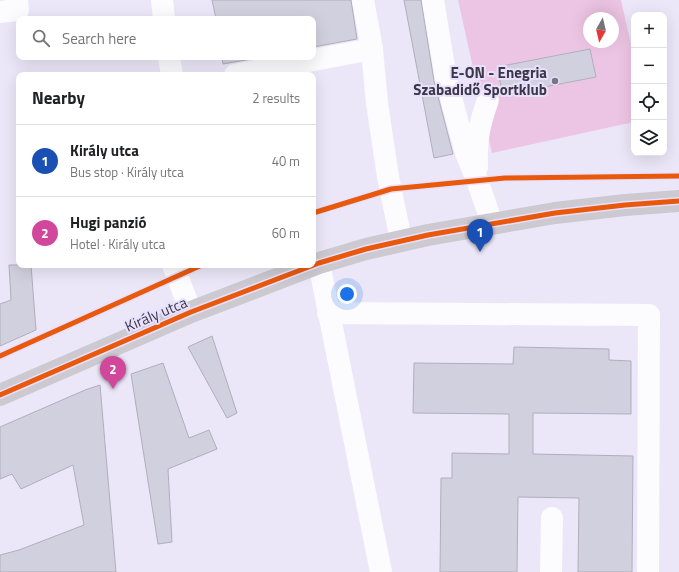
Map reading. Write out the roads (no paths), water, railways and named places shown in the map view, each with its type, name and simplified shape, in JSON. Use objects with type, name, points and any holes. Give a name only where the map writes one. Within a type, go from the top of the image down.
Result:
[{"type":"main road","name":"Király utca","points":[[316,264],[401,240],[492,223],[555,213],[679,201]]},
{"type":"main road","name":"Király utca","points":[[0,395],[190,312],[306,268]]},
{"type":"lane","points":[[0,12],[18,10],[17,0]]},
{"type":"lane","points":[[162,0],[164,16]]},
{"type":"lane","points":[[363,0],[372,49],[377,102],[388,177],[401,240]]},
{"type":"lane","points":[[432,0],[446,79],[466,153],[492,223]]},
{"type":"lane","points":[[316,60],[372,49]]},
{"type":"lane","points":[[170,60],[172,72]]},
{"type":"lane","points":[[251,72],[314,60]]},
{"type":"lane","points":[[477,180],[476,152],[478,136],[480,122],[488,100]]},
{"type":"lane","points":[[319,263],[381,572]]},
{"type":"lane","points":[[174,268],[190,312]]},
{"type":"lane","points":[[328,313],[649,315],[648,572]]},
{"type":"lane","points":[[551,572],[552,518]]},
{"type":"place","name":"E-ON - Enegria Szabadidő Sportklub","points":[[555,81]]},
{"type":"place","name":"Király utca","points":[[480,252]]},
{"type":"place","name":"Hugi panzió","points":[[113,389]]}]
